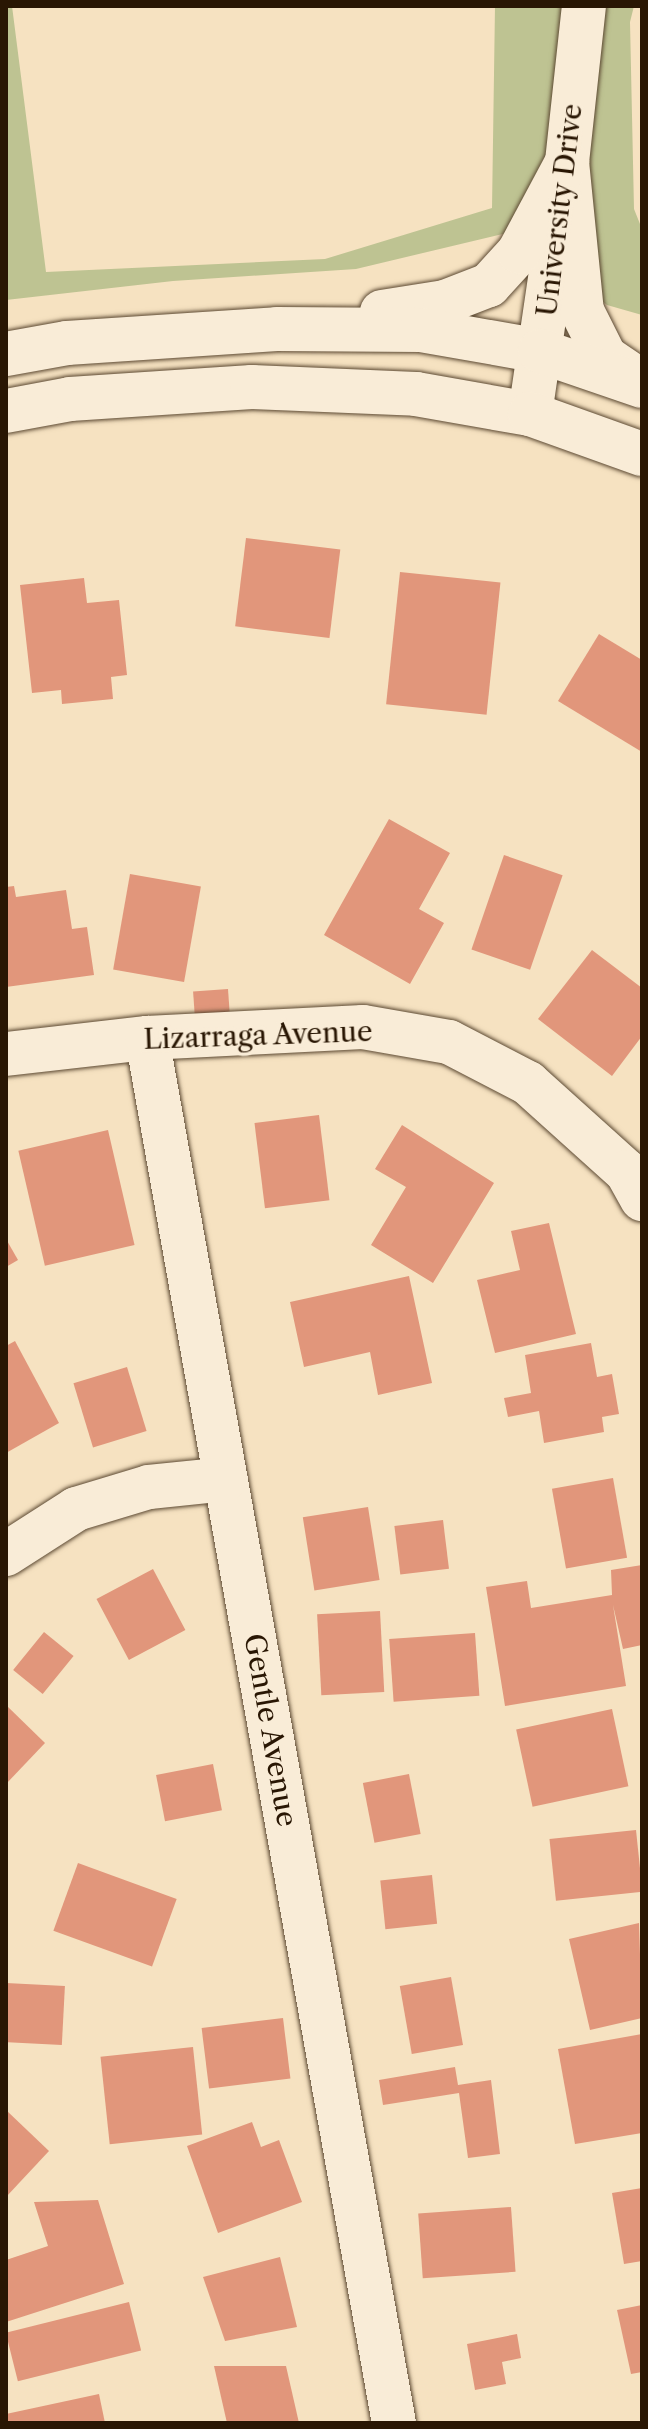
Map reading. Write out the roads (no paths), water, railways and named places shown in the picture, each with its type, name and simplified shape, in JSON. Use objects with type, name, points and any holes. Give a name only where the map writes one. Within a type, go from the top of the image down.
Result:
[{"type":"street","name":"University Drive","points":[[530,414],[567,162],[584,6]]},
{"type":"street","points":[[277,329],[445,302],[489,285],[519,252],[567,162]]},
{"type":"street","points":[[567,162],[582,311],[605,357],[642,384]]},
{"type":"street","points":[[6,354],[67,343],[277,329],[421,330],[540,351],[642,384]]},
{"type":"street","points":[[6,411],[70,399],[252,387],[416,394],[530,414],[642,454]]},
{"type":"street","name":"Lizarraga Avenue","points":[[6,1054],[147,1038],[363,1027],[449,1042],[528,1083],[627,1172],[642,1199]]},
{"type":"street","name":"Gentle Avenue","points":[[147,1038],[394,2423]]},
{"type":"street","points":[[6,1554],[76,1509],[149,1487],[226,1479]]}]
